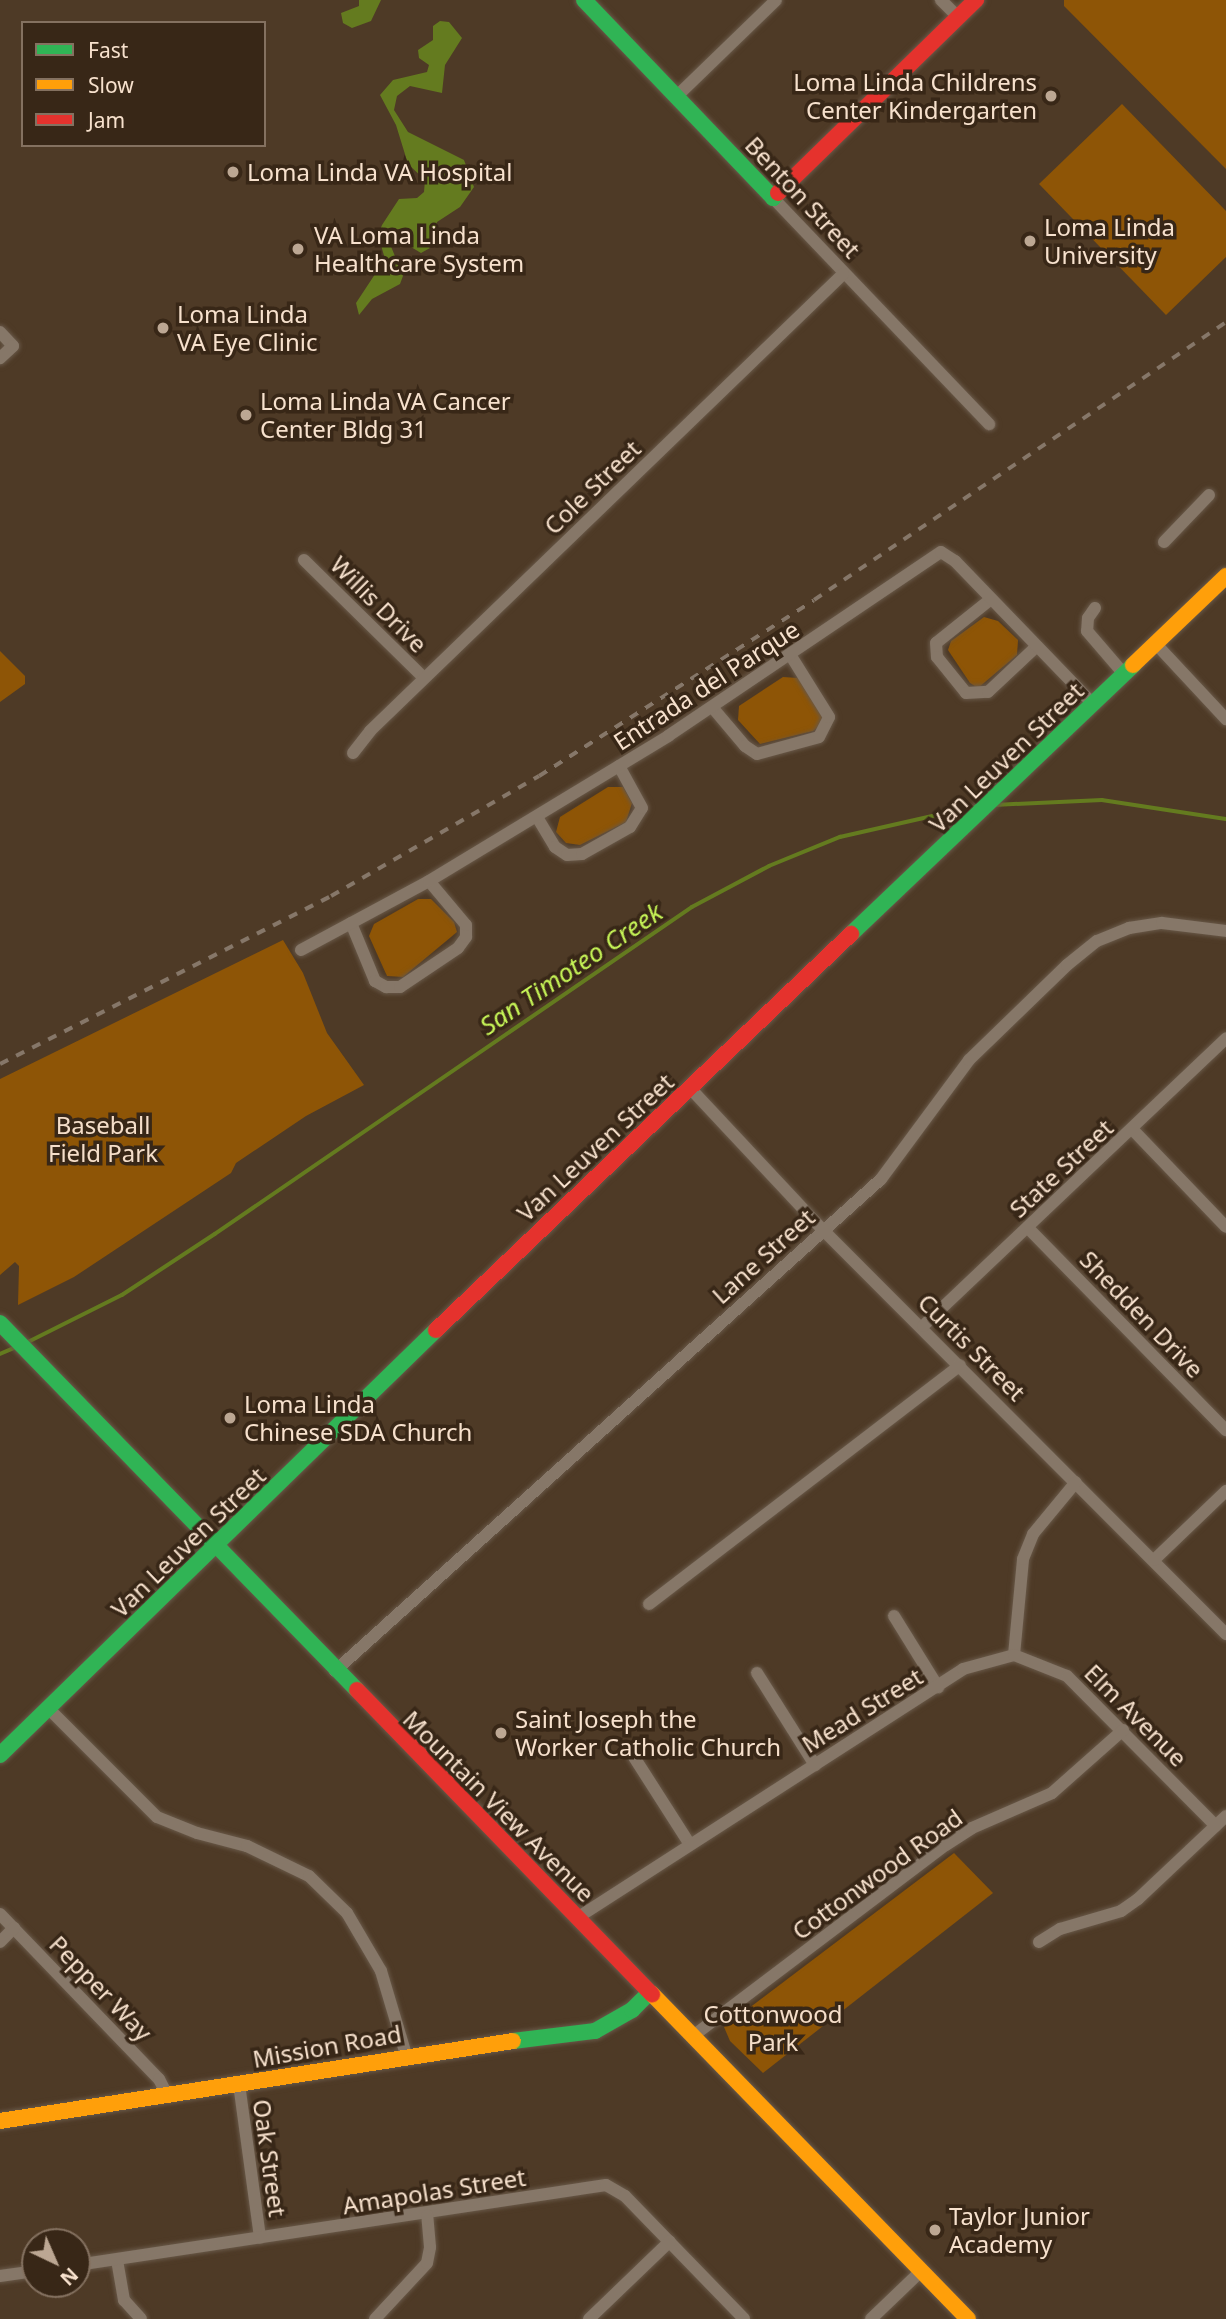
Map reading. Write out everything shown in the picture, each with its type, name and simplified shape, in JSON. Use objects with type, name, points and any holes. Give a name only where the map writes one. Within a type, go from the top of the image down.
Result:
[{"type":"street","name":"Benton Street","points":[[584,0],[989,424]]},
{"type":"street","points":[[676,97],[776,0]]},
{"type":"street","points":[[941,0],[958,17]]},
{"type":"street","points":[[773,198],[976,0]]},
{"type":"street","name":"Cole Street","points":[[353,753],[370,731],[424,678],[843,274]]},
{"type":"street","points":[[0,332],[13,345],[0,358]]},
{"type":"street","points":[[1164,542],[1209,495]]},
{"type":"street","name":"Entrada del Parque","points":[[301,950],[429,881],[620,766],[791,656],[941,552],[991,599],[1093,704]]},
{"type":"street","name":"Willis Drive","points":[[304,560],[424,678]]},
{"type":"street","name":"Van Leuven Street","points":[[0,1755],[690,1088],[961,833],[1226,576]]},
{"type":"street","points":[[991,599],[936,643],[937,657],[966,693],[988,692],[1037,646]]},
{"type":"street","points":[[1095,608],[1088,618],[1087,631],[1124,674]]},
{"type":"street","points":[[1156,644],[1226,719]]},
{"type":"street","points":[[712,707],[745,746],[757,754],[819,737],[829,717],[791,656]]},
{"type":"street","points":[[537,817],[555,847],[567,855],[582,854],[630,827],[642,808],[620,766]]},
{"type":"street","points":[[351,923],[375,981],[386,987],[400,987],[458,948],[466,937],[466,925],[429,881]]},
{"type":"street","name":"Lane Street","points":[[335,1671],[881,1179],[969,1060],[1097,941],[1129,928],[1162,923],[1226,931]]},
{"type":"street","name":"State Street","points":[[923,1326],[1133,1130],[1226,1038]]},
{"type":"street","name":"Curtis Street","points":[[690,1088],[822,1230],[923,1326],[1226,1634]]},
{"type":"street","points":[[1133,1130],[1226,1227]]},
{"type":"street","name":"Shedden Drive","points":[[1028,1228],[1226,1430]]},
{"type":"street","name":"Mountain View Avenue","points":[[0,1323],[219,1545],[335,1671],[968,2319]]},
{"type":"street","points":[[649,1604],[960,1365]]},
{"type":"street","points":[[1014,1655],[1023,1559],[1032,1534],[1076,1482]]},
{"type":"street","points":[[1154,1560],[1226,1491]]},
{"type":"street","points":[[894,1616],[938,1687]]},
{"type":"street","name":"Mead Street","points":[[578,1919],[689,1843],[963,1669],[1014,1655]]},
{"type":"street","name":"Elm Avenue","points":[[1014,1655],[1067,1676],[1216,1826]]},
{"type":"street","points":[[757,1673],[815,1765]]},
{"type":"street","points":[[48,1708],[157,1817],[197,1833],[247,1846],[309,1876],[347,1913],[382,1971],[406,2055]]},
{"type":"street","name":"Cottonwood Road","points":[[692,2036],[955,1839],[1052,1793],[1123,1730]]},
{"type":"street","points":[[634,1757],[689,1843]]},
{"type":"street","points":[[1039,1942],[1060,1929],[1121,1911],[1226,1816]]},
{"type":"street","name":"Pepper Way","points":[[0,1914],[159,2079],[167,2095]]},
{"type":"street","points":[[0,1942],[14,1928]]},
{"type":"street","name":"Mission Road","points":[[0,2121],[406,2055],[594,2031],[632,2010],[650,1992]]},
{"type":"street","name":"Oak Street","points":[[239,2084],[260,2238]]},
{"type":"street","name":"Amapolas Street","points":[[91,2263],[427,2215],[606,2185],[619,2191],[744,2319]]},
{"type":"street","points":[[375,2319],[427,2263],[427,2215]]},
{"type":"street","points":[[589,2319],[670,2241]]},
{"type":"street","points":[[117,2260],[124,2300],[141,2319]]},
{"type":"street","points":[[871,2319],[921,2271]]},
{"type":"street","points":[[0,2276],[21,2273]]},
{"type":"green space","points":[[1064,0],[1226,0],[1226,169],[1064,6]]},
{"type":"green space","points":[[1122,104],[1226,211],[1226,257],[1166,315],[1039,184]]},
{"type":"green space","points":[[984,617],[998,621],[1018,640],[1017,655],[978,688],[970,683],[948,650],[951,641]]},
{"type":"green space","points":[[0,651],[25,676],[25,684],[0,702]]},
{"type":"green space","points":[[783,677],[798,678],[821,709],[823,723],[813,731],[760,744],[738,720],[739,706]]},
{"type":"green space","points":[[608,787],[623,787],[632,803],[626,822],[580,845],[566,843],[556,832],[560,817]]},
{"type":"green space","points":[[418,899],[431,899],[454,922],[457,932],[403,977],[387,976],[369,936],[374,924]]},
{"type":"green space","name":"Baseball Field Park","points":[[283,940],[303,973],[327,1033],[364,1085],[306,1116],[236,1163],[231,1173],[74,1277],[18,1305],[19,1266],[15,1262],[0,1275],[0,1079]]},
{"type":"green space","name":"Cottonwood Park","points":[[954,1853],[993,1893],[763,2073],[730,2041],[724,2027]]},
{"type":"shaded area","points":[[359,0],[381,0],[371,21],[352,28],[343,23],[341,13],[359,6]]},
{"type":"shaded area","points":[[440,21],[449,22],[462,38],[445,65],[442,93],[410,86],[397,96],[394,110],[408,132],[464,160],[474,187],[460,207],[437,222],[430,248],[421,253],[411,247],[403,231],[398,229],[388,239],[403,276],[400,284],[372,299],[359,315],[356,303],[385,259],[378,235],[382,225],[399,199],[417,198],[424,192],[425,180],[408,164],[396,125],[380,95],[393,80],[427,72],[429,65],[419,58],[418,50],[433,40],[433,26]]},
{"type":"waterway","name":"San Timoteo Creek","points":[[994,805],[1102,800],[1226,819]]},
{"type":"waterway","name":"San Timoteo Creek","points":[[28,1342],[122,1295],[692,907],[769,866],[840,837],[972,807]]},
{"type":"waterway","name":"San Timoteo Creek","points":[[0,1354],[14,1348]]},
{"type":"railway","points":[[0,1064],[331,896],[539,776],[814,600],[1226,322]]},
{"type":"traffic: fast","points":[[584,0],[773,198],[778,193]]},
{"type":"traffic: fast","points":[[851,934],[1133,665]]},
{"type":"traffic: fast","points":[[0,1323],[357,1690]]},
{"type":"traffic: fast","points":[[0,1755],[436,1330]]},
{"type":"traffic: fast","points":[[513,2041],[595,2031],[632,2010],[650,1992]]},
{"type":"traffic: slow","points":[[1133,665],[1226,576]]},
{"type":"traffic: slow","points":[[652,1994],[968,2319]]},
{"type":"traffic: slow","points":[[0,2121],[513,2041]]},
{"type":"traffic: jam","points":[[778,193],[976,0]]},
{"type":"traffic: jam","points":[[436,1330],[851,934]]},
{"type":"traffic: jam","points":[[357,1690],[652,1994]]},
{"type":"place","name":"Loma Linda Childrens Center Kindergarten","points":[[1051,96]]},
{"type":"place","name":"Loma Linda VA Hospital","points":[[233,172]]},
{"type":"place","name":"Loma Linda University","points":[[1030,241]]},
{"type":"place","name":"VA Loma Linda Healthcare System","points":[[298,249]]},
{"type":"place","name":"Loma Linda VA Eye Clinic","points":[[163,328]]},
{"type":"place","name":"Loma Linda VA Cancer Center Bldg 31","points":[[246,415]]},
{"type":"place","name":"Loma Linda Chinese SDA Church","points":[[230,1418]]},
{"type":"place","name":"Saint Joseph the Worker Catholic Church","points":[[501,1733]]},
{"type":"place","name":"Taylor Junior Academy","points":[[935,2230]]}]
